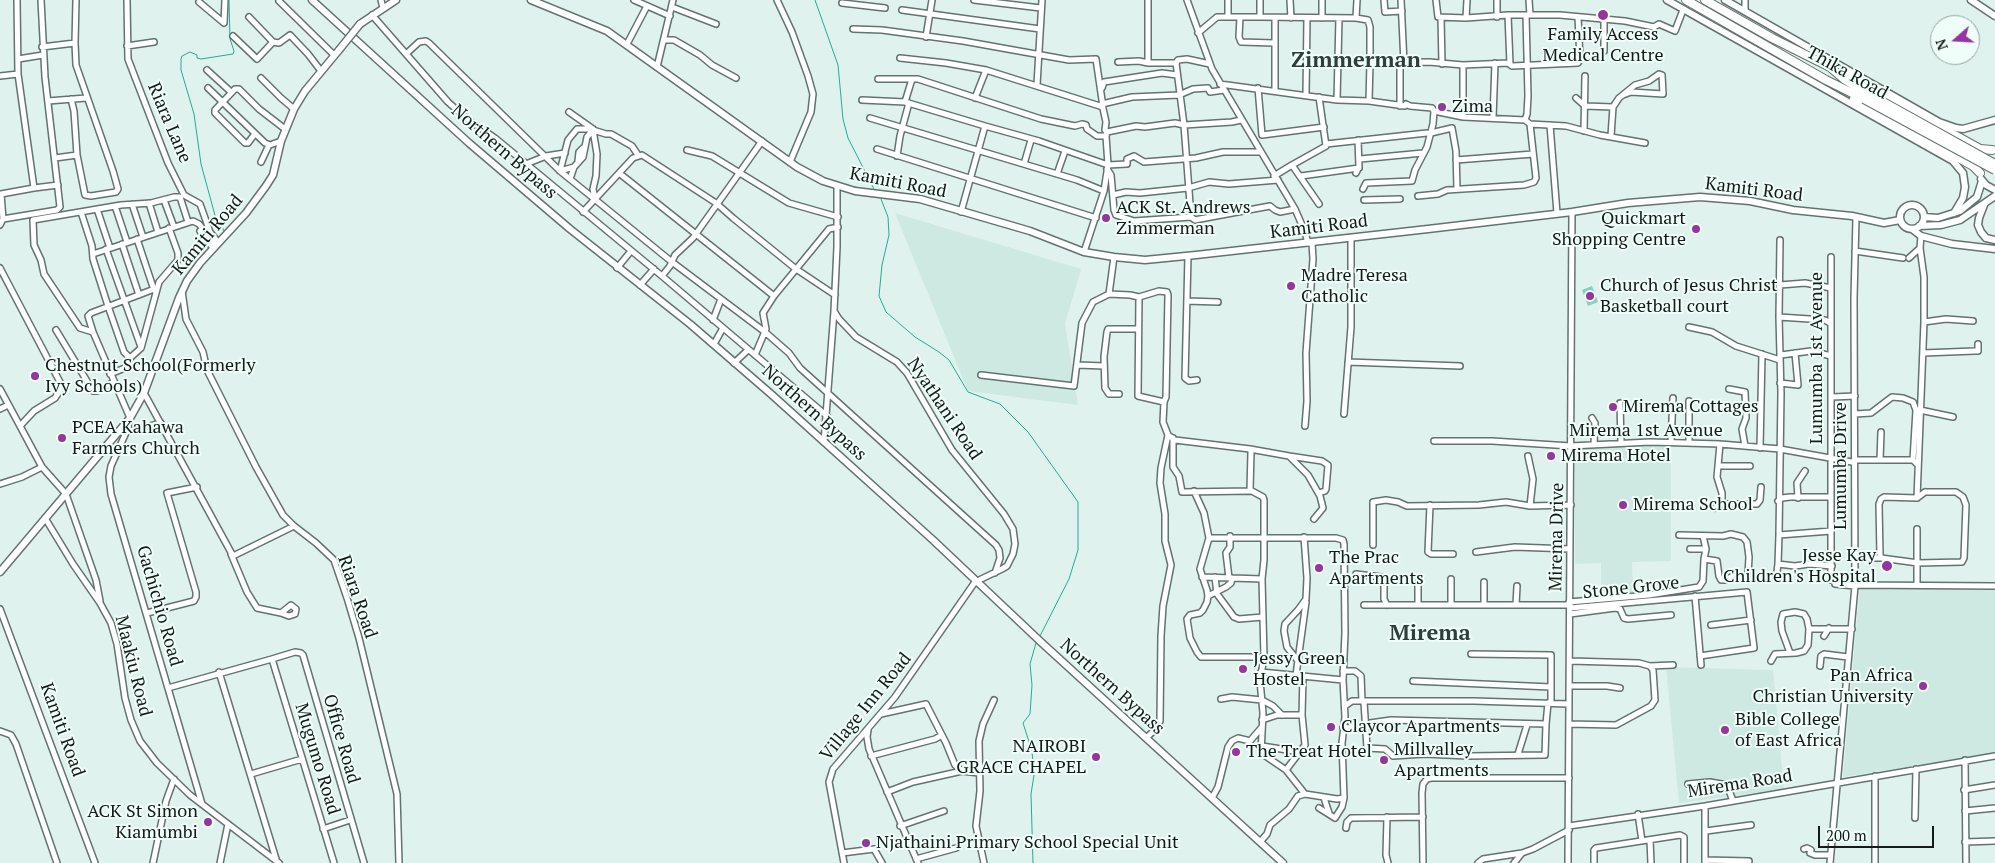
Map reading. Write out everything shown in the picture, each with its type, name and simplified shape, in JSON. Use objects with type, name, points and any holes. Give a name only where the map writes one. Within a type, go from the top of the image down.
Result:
[{"type":"highway","name":"Thika Road","points":[[1686,0],[1826,80],[1866,96],[1995,164]]},
{"type":"highway","name":"Thika Road","points":[[1705,0],[1772,38],[1830,67],[1866,96],[1995,170]]},
{"type":"highway","points":[[1830,67],[1940,124],[1980,149],[1994,150]]},
{"type":"highway","points":[[1826,80],[1844,94],[1940,151],[1973,166],[1981,177]]},
{"type":"main road","name":"Northern Bypass","points":[[312,0],[469,144],[640,286],[714,344],[933,540],[976,582],[1283,863]]},
{"type":"main road","name":"Kamiti Road","points":[[0,572],[130,418],[144,393],[182,290],[193,272],[246,213],[269,182],[285,129],[305,91],[360,24],[396,0]]},
{"type":"main road","name":"Kamiti Road","points":[[532,0],[598,26],[627,44],[790,162],[823,182],[875,194],[920,199],[1030,231],[1084,252],[1114,257],[1146,260],[1188,256],[1572,212],[1628,203],[1700,198],[1744,200],[1793,210],[1884,223],[1900,220]]},
{"type":"main road","name":"Thika Road","points":[[1667,0],[1940,151]]},
{"type":"main road","name":"Thika Road","points":[[1724,0],[1940,124],[1963,129],[1995,120]]},
{"type":"main road","points":[[1971,0],[1995,16]]},
{"type":"main road","points":[[1924,217],[1938,218],[1954,213],[1965,208],[1977,197],[1981,177],[1981,164],[1987,154],[1994,150]]},
{"type":"main road","points":[[1940,151],[1953,161],[1963,173],[1964,192],[1954,213]]},
{"type":"main road","points":[[1981,177],[1986,186],[1995,190]]},
{"type":"main road","points":[[1912,229],[1919,226],[1941,225],[1960,220],[1995,196]]},
{"type":"main road","points":[[1985,204],[1978,218],[1978,225],[1980,232],[1986,238],[1995,240]]},
{"type":"main road","points":[[1924,217],[1920,208],[1909,205],[1900,212],[1900,220],[1904,227],[1912,229],[1921,236],[1952,244],[1995,249]]},
{"type":"main road","points":[[1919,226],[1924,217]]},
{"type":"street","points":[[17,0],[18,74],[34,188]]},
{"type":"street","points":[[3,219],[57,210],[60,207],[42,47],[41,0]]},
{"type":"street","points":[[71,99],[74,111],[77,154],[85,196],[117,192],[113,171],[77,71],[75,43],[76,0]]},
{"type":"street","name":"Riara Lane","points":[[127,0],[128,59],[166,158],[184,195],[200,204],[216,245]]},
{"type":"street","points":[[199,2],[224,24],[225,0]]},
{"type":"street","points":[[381,0],[383,8]]},
{"type":"street","points":[[634,0],[670,16]]},
{"type":"street","points":[[657,67],[673,0]]},
{"type":"street","points":[[777,0],[792,32],[813,94],[811,112],[790,162]]},
{"type":"street","points":[[926,37],[932,0]]},
{"type":"street","points":[[974,0],[1041,8]]},
{"type":"street","points":[[1038,85],[1042,0]]},
{"type":"street","points":[[1148,0],[1148,64]]},
{"type":"street","points":[[1186,0],[1210,64],[1220,84],[1295,209],[1310,243],[1313,259],[1306,353],[1307,401],[1305,426]]},
{"type":"street","points":[[1228,0],[1228,16]]},
{"type":"street","points":[[1260,0],[1260,17]]},
{"type":"street","points":[[1290,0],[1291,18]]},
{"type":"street","points":[[1322,0],[1322,18]]},
{"type":"street","points":[[1356,18],[1357,0]]},
{"type":"street","points":[[1384,0],[1384,12],[1402,11]]},
{"type":"street","points":[[1400,106],[1402,63],[1401,0]]},
{"type":"street","points":[[1436,0],[1437,15],[1441,17],[1560,15],[1648,24],[1654,27],[1659,24],[1675,31],[1683,10]]},
{"type":"street","points":[[1466,18],[1467,0]]},
{"type":"street","points":[[1497,0],[1497,17]]},
{"type":"street","points":[[1525,120],[1528,114],[1529,0]]},
{"type":"street","points":[[1745,0],[1745,12]]},
{"type":"street","points":[[279,1],[337,52]]},
{"type":"street","points":[[842,2],[885,8]]},
{"type":"street","points":[[627,44],[647,6]]},
{"type":"street","points":[[672,7],[716,24]]},
{"type":"street","points":[[902,10],[1040,29]]},
{"type":"street","points":[[372,15],[448,102],[475,125],[495,138],[654,269],[827,416]]},
{"type":"street","points":[[1508,15],[1510,65]]},
{"type":"street","points":[[1198,33],[1206,28],[1213,19],[1228,16],[1366,19],[1369,22],[1369,101]]},
{"type":"street","points":[[249,17],[273,42],[279,43],[290,35],[322,71]]},
{"type":"street","points":[[1240,17],[1239,37],[1241,42],[1274,43]]},
{"type":"street","points":[[1441,17],[1442,64]]},
{"type":"street","points":[[1370,63],[1429,62],[1463,65],[1579,63],[1578,17]]},
{"type":"street","points":[[1275,18],[1275,90]]},
{"type":"street","points":[[1306,95],[1307,18]]},
{"type":"street","points":[[1337,100],[1339,18]]},
{"type":"street","points":[[1604,20],[1604,52]]},
{"type":"street","points":[[853,28],[963,41],[1069,60],[1096,59],[1106,122],[1108,167],[1104,191],[1084,252]]},
{"type":"street","points":[[233,36],[257,59],[273,42]]},
{"type":"street","points":[[406,54],[419,42],[426,40],[560,171],[672,262],[765,332],[789,353],[800,368],[996,545],[1000,558],[995,573]]},
{"type":"street","points":[[664,40],[674,40],[736,78]]},
{"type":"street","points":[[127,46],[154,42]]},
{"type":"street","points":[[42,47],[75,43]]},
{"type":"street","points":[[18,59],[43,56]]},
{"type":"street","points":[[900,58],[986,70],[1103,105],[1132,97],[1179,95],[1193,88],[1208,88],[1210,92],[1224,90]]},
{"type":"street","points":[[1191,217],[1184,125],[1176,64],[1178,60],[1187,59],[1210,64]]},
{"type":"street","points":[[1118,62],[1139,61],[1148,64],[1176,64]]},
{"type":"street","points":[[1493,118],[1494,63]]},
{"type":"street","points":[[1463,65],[1463,116]]},
{"type":"street","points":[[207,70],[231,92]]},
{"type":"street","points":[[975,98],[986,70]]},
{"type":"street","points":[[1103,105],[1102,88],[1104,82],[1162,73],[1177,74]]},
{"type":"street","points":[[0,76],[18,74]]},
{"type":"street","points":[[1611,136],[1613,107],[1619,98],[1636,85],[1649,81],[1659,74],[1662,76],[1663,94],[1631,92],[1623,95]]},
{"type":"street","points":[[1584,131],[1586,76]]},
{"type":"street","points":[[261,78],[294,109]]},
{"type":"street","points":[[878,79],[912,79],[1049,121],[1075,126],[1086,125],[1087,129],[1097,136],[1136,126],[1145,127],[1175,123],[1184,125],[1241,120]]},
{"type":"street","points":[[897,156],[912,79]]},
{"type":"street","points":[[1647,93],[1649,81]]},
{"type":"street","points":[[1220,84],[1275,90],[1337,100],[1369,101],[1400,106],[1405,106],[1406,104],[1463,116],[1525,120],[1530,124],[1566,126],[1600,136],[1611,136],[1645,143]]},
{"type":"street","points":[[208,88],[254,135],[269,145]]},
{"type":"street","points":[[1258,88],[1262,135],[1324,128]]},
{"type":"street","points":[[254,135],[246,143],[224,124],[214,112],[235,89],[239,89],[259,109],[285,129]]},
{"type":"street","points":[[1319,97],[1326,144]]},
{"type":"street","points":[[48,101],[86,98]]},
{"type":"street","points":[[1576,98],[1585,106],[1613,107]]},
{"type":"street","points":[[862,100],[907,103],[1031,140],[1108,167],[1127,164],[1127,159],[1134,156],[1144,162],[1186,159],[1222,152],[1260,152]]},
{"type":"street","points":[[1364,189],[1366,183],[1412,182],[1423,153],[1434,111]]},
{"type":"street","points":[[569,112],[593,130],[597,154],[593,189],[595,199]]},
{"type":"street","points":[[870,118],[902,126],[1077,180],[1104,191]]},
{"type":"street","points":[[1418,196],[1438,194],[1457,189],[1524,185],[1534,182],[1536,178],[1530,124]]},
{"type":"street","points":[[1550,125],[1557,213]]},
{"type":"street","points":[[960,212],[984,126]]},
{"type":"street","points":[[1113,194],[1188,188],[1209,182],[1229,184],[1276,178],[1292,165],[1326,144],[1429,133],[1452,128],[1457,189]]},
{"type":"street","points":[[560,171],[568,140],[575,130],[593,130],[616,136],[632,146],[638,155]]},
{"type":"street","points":[[570,179],[574,167],[583,158],[583,148],[587,137],[593,130]]},
{"type":"street","points":[[261,162],[269,145],[281,140]]},
{"type":"street","points":[[1024,164],[1031,140]]},
{"type":"street","points":[[1301,176],[1357,170],[1360,159],[1358,140]]},
{"type":"street","points":[[662,276],[675,255],[695,235],[762,141]]},
{"type":"street","points":[[877,149],[1096,218]]},
{"type":"street","points":[[687,150],[712,156],[790,203],[838,217]]},
{"type":"street","points":[[1057,174],[1065,151]]},
{"type":"street","points":[[526,164],[546,156],[565,153]]},
{"type":"street","points":[[1360,159],[1423,153]]},
{"type":"street","points":[[55,158],[77,154]]},
{"type":"street","points":[[1456,160],[1533,154]]},
{"type":"street","points":[[583,212],[633,158],[642,155],[716,203],[732,218],[796,268],[835,295]]},
{"type":"street","points":[[1292,165],[1318,204]]},
{"type":"street","points":[[560,171],[574,167]]},
{"type":"street","points":[[1108,167],[1114,213],[1130,220],[1163,220],[1191,217],[1195,220],[1270,206],[1280,212],[1295,209]]},
{"type":"street","points":[[619,173],[774,296]]},
{"type":"street","points":[[0,225],[3,219],[1,194],[58,185]]},
{"type":"street","points":[[824,442],[835,295],[838,227],[837,186]]},
{"type":"street","points":[[92,332],[80,328],[44,274],[34,243],[34,219],[180,197],[188,222]]},
{"type":"street","points":[[1364,200],[1400,199]]},
{"type":"street","points":[[110,374],[125,368],[130,358],[141,348],[156,289],[161,279],[178,260],[178,253],[164,200]]},
{"type":"street","points":[[149,203],[158,232]]},
{"type":"street","points":[[132,204],[140,238],[156,289]]},
{"type":"street","points":[[115,206],[139,295]]},
{"type":"street","points":[[97,209],[124,301],[141,348]]},
{"type":"street","points":[[81,212],[91,240],[93,254],[108,306],[124,352],[130,358]]},
{"type":"street","name":"Mirema Drive","points":[[1568,863],[1571,660],[1572,212]]},
{"type":"street","name":"Lumumba Drive","points":[[1830,863],[1829,855],[1855,586],[1856,218]]},
{"type":"street","points":[[93,254],[194,221],[216,245]]},
{"type":"street","points":[[755,355],[765,332],[763,313],[774,296],[829,229],[838,227]]},
{"type":"street","points":[[1917,498],[1924,322],[1924,277],[1920,248],[1921,236]]},
{"type":"street","points":[[1344,414],[1351,327],[1351,238]]},
{"type":"street","points":[[1776,579],[1779,535],[1780,240]]},
{"type":"street","points":[[1855,251],[1906,258],[1920,248]]},
{"type":"street","points":[[618,268],[631,251]]},
{"type":"street","points":[[1188,256],[1185,378],[1189,381],[1197,380]]},
{"type":"street","points":[[1110,294],[1114,257]]},
{"type":"street","name":"Lumumba 1st Avenue","points":[[1831,257],[1831,531],[1833,582],[1855,586]]},
{"type":"street","points":[[0,268],[61,384],[61,389],[55,398],[34,411],[20,426]]},
{"type":"street","points":[[640,286],[654,269]]},
{"type":"street","points":[[1780,285],[1805,284],[1831,288]]},
{"type":"street","points":[[130,418],[92,332],[88,314],[156,289]]},
{"type":"street","name":"Riara Road","points":[[182,290],[186,319],[203,352],[210,378],[256,466],[284,515],[294,526],[332,558],[348,601],[397,794],[399,863]]},
{"type":"street","points":[[981,375],[1073,386],[1075,385],[1078,365],[1078,343],[1082,323],[1093,302],[1110,294],[1139,297],[1159,291],[1166,292],[1168,295],[1166,398],[1162,415],[1168,434],[1160,483],[1165,514],[1165,541],[1171,565],[1163,606],[1160,721],[1156,729],[1146,738]]},
{"type":"street","points":[[1139,297],[1138,396],[1164,402]]},
{"type":"street","points":[[713,320],[721,299]]},
{"type":"street","points":[[1186,301],[1218,302]]},
{"type":"street","name":"Nyathani Road","points":[[834,311],[856,337],[897,362],[907,373],[948,445],[1009,522],[1014,536],[1013,554]]},
{"type":"street","points":[[1779,317],[1825,320],[1830,323]]},
{"type":"street","points":[[1924,322],[1946,319],[1974,322]]},
{"type":"street","points":[[714,344],[724,328]]},
{"type":"street","points":[[1690,328],[1712,332],[1736,346],[1762,354],[1780,357],[1802,350],[1831,356]]},
{"type":"street","points":[[1120,394],[1109,394],[1107,392],[1104,366],[1108,329],[1138,329]]},
{"type":"street","points":[[56,330],[92,390],[97,391],[114,382]]},
{"type":"street","points":[[1923,353],[1975,352],[1978,351],[1978,344]]},
{"type":"street","points":[[734,363],[748,350]]},
{"type":"street","points":[[1780,383],[1798,385],[1795,353]]},
{"type":"street","points":[[1760,448],[1762,354]]},
{"type":"street","points":[[1348,362],[1460,366]]},
{"type":"street","points":[[1078,365],[1104,366]]},
{"type":"street","points":[[0,389],[42,467],[66,494],[96,580],[100,603]]},
{"type":"street","points":[[1729,389],[1745,392],[1746,418],[1742,429],[1745,446]]},
{"type":"street","points":[[144,393],[197,487],[231,553],[247,592],[257,608],[281,613]]},
{"type":"street","points":[[1832,397],[1855,396]]},
{"type":"street","points":[[1855,414],[1871,412],[1884,400],[1892,397],[1903,398],[1912,402],[1916,410],[1913,460],[1918,465]]},
{"type":"street","points":[[1671,442],[1672,398]]},
{"type":"street","points":[[1688,443],[1689,401]]},
{"type":"street","points":[[1620,403],[1621,443]]},
{"type":"street","points":[[0,409],[8,405]]},
{"type":"street","points":[[1780,410],[1788,410]]},
{"type":"street","points":[[1920,410],[1953,417]]},
{"type":"street","name":"Gachichio Road","points":[[130,418],[111,466],[109,485],[202,804]]},
{"type":"street","points":[[1592,418],[1595,423],[1594,444]]},
{"type":"street","points":[[126,432],[161,423]]},
{"type":"street","points":[[1880,460],[1881,432]]},
{"type":"street","points":[[1168,434],[1173,438],[1322,462],[1328,465],[1326,489],[1325,492],[1319,493]]},
{"type":"street","points":[[1173,438],[1173,467],[1179,476],[1183,492],[1251,491],[1263,497],[1262,579],[1264,657],[1260,681],[1262,700],[1261,753],[1286,770],[1305,794]]},
{"type":"street","name":"Mirema 1st Avenue","points":[[1434,441],[1492,441],[1571,446],[1671,442],[1780,449],[1831,460],[1852,462],[1856,460],[1913,460]]},
{"type":"street","points":[[1720,444],[1717,477],[1722,493],[1720,504]]},
{"type":"street","points":[[1250,449],[1252,460],[1249,486],[1251,491]]},
{"type":"street","points":[[1289,456],[1308,476],[1319,493],[1323,508],[1314,519]]},
{"type":"street","points":[[1528,456],[1533,479],[1530,506]]},
{"type":"street","points":[[1718,466],[1750,466]]},
{"type":"street","points":[[0,484],[22,477],[42,467]]},
{"type":"street","points":[[1798,498],[1797,483],[1805,471]]},
{"type":"street","points":[[1715,508],[1720,504],[1757,504],[1760,500],[1761,486]]},
{"type":"street","points":[[147,613],[194,601],[196,597],[167,493],[197,487]]},
{"type":"street","points":[[1194,492],[1204,512],[1204,521],[1209,538],[1200,570],[1208,596],[1202,610],[1190,615],[1187,619],[1190,638],[1199,655],[1206,657],[1264,657]]},
{"type":"street","points":[[1855,558],[1881,558],[1918,563],[1962,562],[1964,558],[1966,505],[1964,495],[1956,492],[1925,492],[1917,498],[1884,497],[1881,499],[1879,504],[1881,558]]},
{"type":"street","points":[[1778,501],[1782,498],[1831,497]]},
{"type":"street","points":[[1373,545],[1373,502],[1386,500],[1407,506],[1479,505],[1506,502],[1530,506],[1571,505]]},
{"type":"street","points":[[1430,506],[1428,552],[1430,554],[1453,554]]},
{"type":"street","name":"Maakiu Road","points":[[46,518],[81,577],[100,603],[114,633],[125,698],[135,733],[148,752],[174,779],[202,804],[278,861]]},
{"type":"street","points":[[231,553],[235,556],[294,526]]},
{"type":"street","points":[[1917,530],[1917,585]]},
{"type":"street","points":[[1779,535],[1831,531]]},
{"type":"street","points":[[1680,535],[1723,536],[1731,534],[1743,538],[1747,542],[1749,556],[1748,575],[1743,579],[1740,576],[1735,576],[1721,580],[1717,560],[1704,559]]},
{"type":"street","points":[[1209,538],[1230,536],[1264,538],[1304,537],[1343,540],[1343,680],[1345,706],[1342,742],[1344,798],[1342,808],[1335,818],[1319,808]]},
{"type":"street","points":[[1208,596],[1231,583],[1226,553],[1230,547],[1230,536]]},
{"type":"street","points":[[1570,607],[1697,588],[1703,583],[1706,549],[1703,536]]},
{"type":"street","points":[[1296,675],[1306,599],[1307,578],[1304,537]]},
{"type":"street","points":[[1476,552],[1515,547],[1570,549]]},
{"type":"street","points":[[1690,549],[1706,549]]},
{"type":"street","points":[[1000,558],[1013,554]]},
{"type":"street","points":[[976,582],[1006,566],[1013,554]]},
{"type":"street","points":[[1778,564],[1832,566]]},
{"type":"street","points":[[1356,574],[1381,577],[1384,582],[1384,599],[1387,605]]},
{"type":"street","points":[[1202,577],[1262,579]]},
{"type":"street","points":[[1215,577],[1216,592],[1234,617],[1239,619],[1263,617]]},
{"type":"street","points":[[1450,604],[1452,579]]},
{"type":"street","name":"Village Inn Road","points":[[844,863],[829,776],[912,674],[976,582]]},
{"type":"street","points":[[1484,582],[1484,604]]},
{"type":"street","points":[[1418,583],[1418,604]]},
{"type":"street","points":[[1516,605],[1517,586]]},
{"type":"street","points":[[1855,586],[1995,586]]},
{"type":"street","name":"Stone Grove","points":[[1570,607],[1746,591],[1749,598],[1754,648],[1700,656]]},
{"type":"street","name":"Stone Grove","points":[[1695,596],[1701,665]]},
{"type":"street","points":[[1298,661],[1286,647],[1284,638],[1285,624],[1306,599]]},
{"type":"street","points":[[1364,605],[1484,604],[1616,608],[1620,609],[1624,618],[1628,619],[1671,615]]},
{"type":"street","name":"Kamiti Road","points":[[0,609],[95,863]]},
{"type":"street","points":[[1771,661],[1775,654],[1800,653],[1806,648],[1809,629],[1804,614],[1795,612],[1783,614],[1782,631],[1790,653]]},
{"type":"street","points":[[1711,626],[1751,620]]},
{"type":"street","points":[[1824,636],[1829,628]]},
{"type":"street","points":[[1809,629],[1852,628]]},
{"type":"street","name":"Office Road","points":[[168,688],[219,672],[273,660],[295,652],[301,653],[364,863]]},
{"type":"street","points":[[1343,671],[1357,672],[1361,676],[1367,748],[1385,749],[1393,756],[1424,754],[1468,756],[1545,754],[1546,724],[1551,687],[1551,655],[1471,654]]},
{"type":"street","points":[[1820,666],[1821,656],[1824,654],[1848,657]]},
{"type":"street","name":"Mugumo Road","points":[[273,660],[334,863]]},
{"type":"street","points":[[1571,660],[1639,663],[1650,666],[1674,665]]},
{"type":"street","points":[[1569,724],[1616,725],[1651,706],[1655,696],[1653,670],[1650,666]]},
{"type":"street","points":[[219,672],[278,861]]},
{"type":"street","points":[[1261,672],[1343,680]]},
{"type":"street","points":[[1286,770],[1304,745],[1302,715],[1303,676]]},
{"type":"street","points":[[1413,681],[1551,687]]},
{"type":"street","points":[[1570,686],[1620,688]]},
{"type":"street","points":[[1221,699],[1232,696],[1262,700],[1273,706],[1282,715]]},
{"type":"street","points":[[984,863],[976,826],[980,791],[980,734],[994,700]]},
{"type":"street","points":[[1345,706],[1352,701],[1474,701],[1570,704]]},
{"type":"street","points":[[881,714],[926,704],[955,765],[962,771]]},
{"type":"street","points":[[1262,720],[1270,716],[1302,715]]},
{"type":"street","points":[[1343,728],[1391,720],[1546,724]]},
{"type":"street","points":[[1518,754],[1527,725]]},
{"type":"street","points":[[1212,798],[1218,787],[1228,747],[1232,741],[1238,738],[1250,741],[1262,727]]},
{"type":"street","points":[[868,730],[867,744],[871,756],[900,826],[917,861],[956,848]]},
{"type":"street","points":[[0,731],[9,733],[13,737],[58,863]]},
{"type":"street","points":[[871,756],[935,739],[942,735]]},
{"type":"street","points":[[1262,746],[1300,752]]},
{"type":"street","name":"Mirema Road","points":[[1514,863],[1522,853],[1569,828],[1638,814],[1705,806],[1995,756]]},
{"type":"street","points":[[251,774],[302,759]]},
{"type":"street","points":[[1965,760],[1966,863]]},
{"type":"street","points":[[1915,818],[1916,769]]},
{"type":"street","points":[[887,792],[913,782],[962,771],[979,773]]},
{"type":"street","points":[[1875,776],[1875,863]]},
{"type":"street","points":[[1423,863],[1422,788],[1423,784],[1431,778],[1569,778]]},
{"type":"street","points":[[153,863],[166,801],[174,779]]},
{"type":"street","points":[[1688,784],[1710,782],[1727,785],[1733,801]]},
{"type":"street","points":[[1964,790],[1995,786]]},
{"type":"street","points":[[1260,842],[1267,834],[1270,825],[1289,809],[1298,796],[1305,794],[1324,798],[1344,798]]},
{"type":"street","points":[[1324,798],[1329,814]]},
{"type":"street","points":[[1705,806],[1704,861],[1749,861]]},
{"type":"street","points":[[1965,811],[1995,808]]},
{"type":"street","points":[[900,826],[944,811]]},
{"type":"street","points":[[1638,814],[1642,841]]},
{"type":"street","points":[[1387,817],[1386,855],[1388,863]]},
{"type":"street","points":[[1346,828],[1346,822],[1351,818],[1423,818]]},
{"type":"street","points":[[323,829],[350,820]]},
{"type":"street","points":[[220,863],[228,824]]},
{"type":"street","points":[[1706,830],[1751,825]]},
{"type":"street","points":[[1594,863],[1594,850],[1596,848],[1683,836],[1685,843],[1684,863]]},
{"type":"street","points":[[1650,840],[1651,863]]},
{"type":"street","points":[[1965,842],[1995,842]]},
{"type":"street","points":[[842,853],[875,849],[882,863]]},
{"type":"street","points":[[1804,849],[1811,850],[1810,853],[1829,855]]},
{"type":"street","points":[[1478,863],[1483,859],[1522,853]]},
{"type":"shaded area","points":[[895,213],[1081,269],[1065,324],[1078,405],[968,391]]},
{"type":"shaded area","name":"Mirema School","points":[[1671,444],[1671,561],[1632,562],[1633,592],[1601,592],[1601,563],[1575,564],[1575,449],[1619,445]]},
{"type":"shaded area","name":"Pan Africa Christian University","points":[[1860,585],[1995,586],[1995,753],[1843,777]]},
{"type":"shaded area","name":"Bible College of East Africa","points":[[1666,667],[1773,670],[1784,789],[1679,803]]},
{"type":"green space","name":"Church of Jesus Christ Basketball court","points":[[1592,286],[1598,302],[1588,306],[1582,290]]},
{"type":"waterway","points":[[224,231],[216,219],[201,164],[194,114],[181,70],[181,59],[182,56],[190,52],[201,59],[233,54],[234,51],[230,39],[229,0]]},
{"type":"waterway","points":[[815,0],[838,65],[843,119],[848,138],[875,191]]},
{"type":"waterway","points":[[881,199],[888,217],[889,235],[882,265],[879,296],[886,312],[915,337],[949,360],[968,392],[1000,404],[1028,432],[1078,502],[1078,550],[1069,579],[1040,636]]},
{"type":"waterway","points":[[1033,863],[1031,794],[1034,775],[1032,751],[1023,723],[1030,714],[1032,685],[1030,664],[1036,643]]},
{"type":"place","name":"Family Access Medical Centre","points":[[1603,15]]},
{"type":"place","name":"Zima","points":[[1442,107]]},
{"type":"place","name":"ACK St. Andrews Zimmerman","points":[[1106,218]]},
{"type":"place","name":"Quickmart Shopping Centre","points":[[1696,229]]},
{"type":"place","name":"Madre Teresa Catholic","points":[[1291,286]]},
{"type":"place","name":"Church of Jesus Christ Basketball court","points":[[1590,296]]},
{"type":"place","name":"Chestnut School(Formerly Ivy Schools)","points":[[35,376]]},
{"type":"place","name":"Mirema Cottages","points":[[1613,407]]},
{"type":"place","name":"PCEA Kahawa Farmers Church","points":[[62,438]]},
{"type":"place","name":"Mirema Hotel","points":[[1551,456]]},
{"type":"place","name":"Mirema School","points":[[1623,505]]},
{"type":"place","name":"Jesse Kay Children's Hospital","points":[[1887,566]]},
{"type":"place","name":"The Prac Apartments","points":[[1319,568]]},
{"type":"place","name":"Jessy Green Hostel","points":[[1243,669]]},
{"type":"place","name":"Pan Africa Christian University","points":[[1923,686]]},
{"type":"place","name":"Claycor Apartments","points":[[1331,727]]},
{"type":"place","name":"Bible College of East Africa","points":[[1725,730]]},
{"type":"place","name":"The Treat Hotel","points":[[1236,752]]},
{"type":"place","name":"NAIROBI GRACE CHAPEL","points":[[1096,757]]},
{"type":"place","name":"Millvalley Apartments","points":[[1384,760]]},
{"type":"place","name":"ACK St Simon Kiamumbi","points":[[208,822]]},
{"type":"place","name":"Njathaini Primary School Special Unit","points":[[866,843]]},
{"type":"district","name":"Zimmerman","points":[[1356,61]]},
{"type":"district","name":"Mirema","points":[[1430,634]]}]
